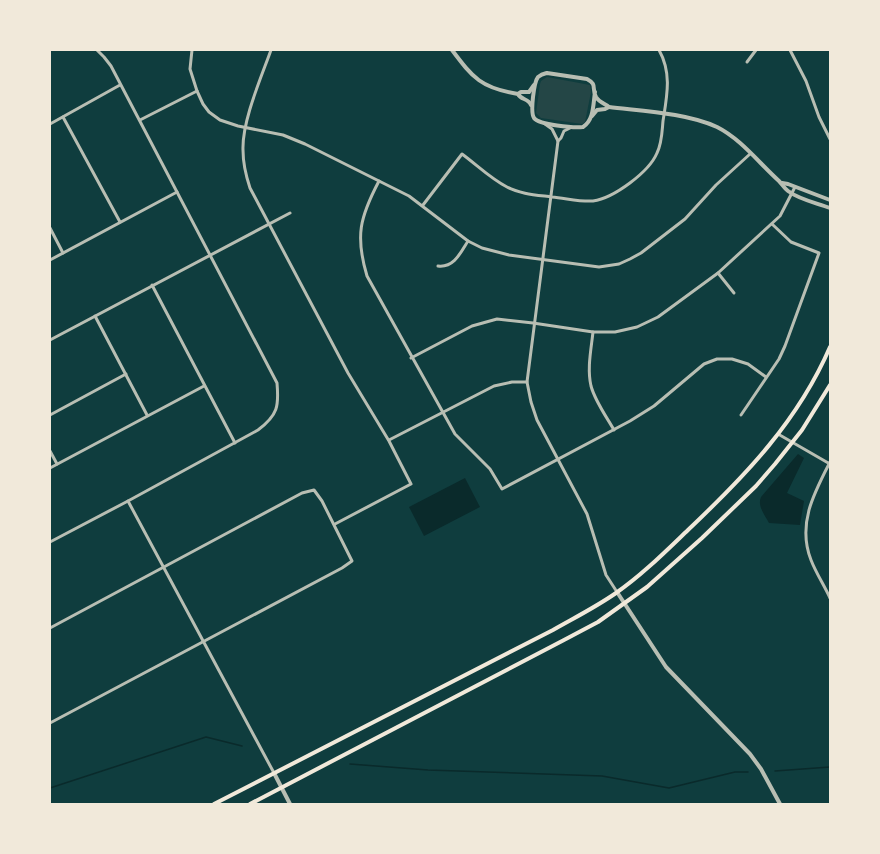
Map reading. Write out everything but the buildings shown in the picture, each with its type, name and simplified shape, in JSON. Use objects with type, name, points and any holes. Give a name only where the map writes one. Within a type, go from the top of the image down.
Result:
[{"type":"main road","points":[[214,804],[553,630],[617,592],[649,567],[740,480],[778,434],[810,388],[831,347]]},
{"type":"main road","points":[[250,804],[598,622],[625,604],[665,572],[776,464],[831,385]]},
{"type":"street","points":[[50,542],[258,430],[269,422],[275,413],[279,399],[277,382],[111,66],[97,50]]},
{"type":"street","points":[[192,50],[190,69],[197,91],[203,104],[214,116],[228,123],[283,135],[305,144],[409,196],[468,241],[495,252],[599,267],[620,264],[641,253],[685,219],[716,185],[750,154]]},
{"type":"street","points":[[271,50],[245,128],[243,150],[249,188],[348,373],[389,441],[411,484],[335,524]]},
{"type":"street","points":[[454,50],[471,74],[496,90],[518,94],[529,92],[535,84]]},
{"type":"street","points":[[423,205],[462,154],[506,187],[522,192],[591,201],[608,197],[616,192],[647,168],[653,161],[660,144],[669,85],[666,64],[659,50]]},
{"type":"street","points":[[747,62],[756,50]]},
{"type":"street","points":[[790,50],[831,139]]},
{"type":"street","points":[[558,141],[552,129],[534,119],[532,108],[535,84],[537,78],[543,74],[591,81],[598,100],[609,107]]},
{"type":"street","points":[[50,124],[120,85]]},
{"type":"street","points":[[140,121],[197,91]]},
{"type":"street","points":[[591,118],[595,93]]},
{"type":"street","points":[[518,94],[520,98],[527,100],[532,108]]},
{"type":"street","points":[[543,123],[583,128],[590,122],[597,110],[609,107],[694,119],[718,128],[740,143],[792,194],[831,208]]},
{"type":"street","points":[[63,117],[120,222]]},
{"type":"street","points":[[572,127],[564,131],[558,141],[533,323],[527,382],[531,402],[537,420],[587,514],[606,575],[666,667],[750,754],[780,804]]},
{"type":"street","points":[[379,181],[363,215],[360,237],[361,256],[367,276],[455,434],[490,469],[502,489],[614,430],[654,406],[704,364],[717,359],[732,359],[748,364],[766,377]]},
{"type":"street","points":[[781,183],[831,200]]},
{"type":"street","points":[[411,358],[472,326],[497,319],[593,332],[615,332],[637,327],[658,317],[718,273],[780,216],[795,187]]},
{"type":"street","points":[[50,260],[177,192]]},
{"type":"street","points":[[50,340],[290,213]]},
{"type":"street","points":[[741,415],[779,359],[819,253],[791,242],[772,224]]},
{"type":"street","points":[[50,228],[63,253]]},
{"type":"street","points":[[438,266],[444,267],[453,263],[468,241]]},
{"type":"street","points":[[718,273],[734,293]]},
{"type":"street","points":[[152,285],[235,443]]},
{"type":"street","points":[[95,316],[148,416]]},
{"type":"street","points":[[593,332],[589,368],[591,385],[614,430]]},
{"type":"street","points":[[50,415],[126,374]]},
{"type":"street","points":[[389,441],[494,386],[512,382],[527,382]]},
{"type":"street","points":[[50,468],[204,385]]},
{"type":"street","points":[[778,434],[830,463],[810,502],[806,532],[811,559],[831,598]]},
{"type":"street","points":[[50,451],[57,464]]},
{"type":"street","points":[[50,628],[302,493],[314,490],[335,524],[352,561],[50,723]]},
{"type":"street","points":[[128,501],[290,804]]},
{"type":"shaded area","points":[[547,77],[590,85],[591,92],[585,122],[582,124],[541,118],[536,113],[540,84]]},
{"type":"shaded area","points":[[798,454],[804,458],[787,493],[804,501],[800,525],[769,523],[761,507],[761,497]]},
{"type":"shaded area","points":[[465,478],[480,507],[424,536],[409,507]]},
{"type":"waterway","points":[[50,788],[206,737],[242,746]]},
{"type":"waterway","points":[[350,764],[428,770],[602,776],[669,788],[735,772],[748,772]]},
{"type":"waterway","points":[[775,771],[830,767]]}]
